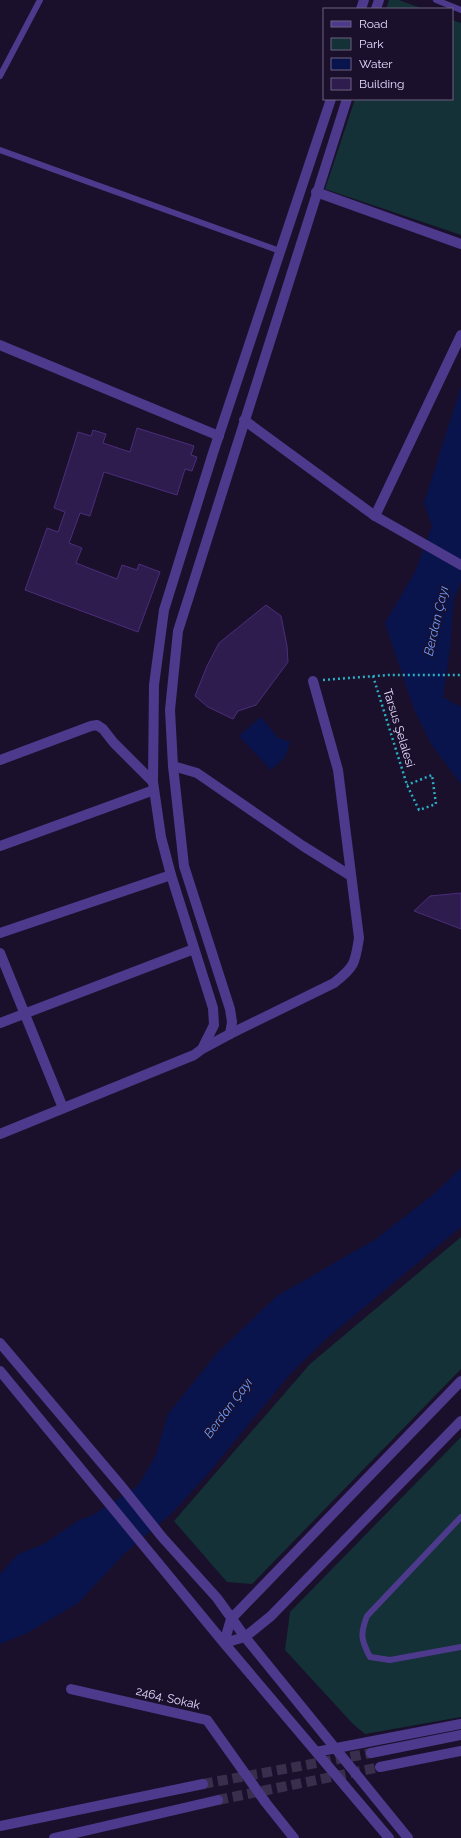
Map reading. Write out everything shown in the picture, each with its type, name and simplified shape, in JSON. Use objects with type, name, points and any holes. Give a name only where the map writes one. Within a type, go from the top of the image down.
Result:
[{"type":"street","points":[[202,1049],[214,1025],[213,1008],[171,875],[161,837],[153,786],[154,685],[164,610],[219,436],[331,100]]},
{"type":"street","points":[[230,1034],[232,1022],[230,1009],[184,866],[173,766],[170,710],[178,631],[346,100]]},
{"type":"street","points":[[316,192],[461,244]]},
{"type":"street","points":[[375,516],[461,335]]},
{"type":"street","points":[[0,345],[219,436]]},
{"type":"street","points":[[244,420],[375,516],[461,565]]},
{"type":"street","points":[[0,1134],[194,1055],[230,1034],[334,983],[346,974],[356,963],[359,938],[338,770],[313,681]]},
{"type":"street","points":[[0,760],[97,725],[103,729],[114,744],[153,786]]},
{"type":"street","points":[[173,766],[197,773],[303,846],[351,876]]},
{"type":"street","points":[[0,846],[153,786]]},
{"type":"street","points":[[0,933],[171,875]]},
{"type":"street","points":[[0,1023],[194,949]]},
{"type":"street","points":[[0,953],[63,1108]]},
{"type":"street","points":[[0,1343],[122,1487],[162,1537],[217,1598],[245,1637],[408,1838]]},
{"type":"street","points":[[0,1371],[105,1497],[224,1644],[389,1838]]},
{"type":"street","points":[[224,1644],[231,1619],[461,1382]]},
{"type":"street","points":[[224,1644],[245,1637],[271,1616],[461,1421]]},
{"type":"street","name":"2464. Sokak","points":[[70,1689],[207,1720],[266,1803],[294,1838]]},
{"type":"street","points":[[316,1752],[461,1724]]},
{"type":"street","points":[[371,1753],[461,1735]]},
{"type":"street","points":[[380,1767],[461,1751]]},
{"type":"street","points":[[0,1826],[203,1784]]},
{"type":"street","points":[[54,1838],[89,1834],[218,1800]]},
{"type":"lane","points":[[0,76],[40,0]]},
{"type":"lane","points":[[437,0],[461,10]]},
{"type":"lane","points":[[0,150],[280,251]]},
{"type":"lane","points":[[461,1517],[367,1616],[362,1630],[363,1643],[370,1657],[390,1660],[461,1647]]},
{"type":"path","name":"Tarsus Şelalesi","points":[[313,681],[389,675],[461,675]]},
{"type":"path","name":"Tarsus Şelalesi","points":[[373,676],[407,785],[419,810],[436,804],[432,775],[407,785]]},
{"type":"green space","points":[[389,0],[399,0],[420,8],[386,8]]},
{"type":"green space","points":[[453,20],[461,23],[461,235],[325,189],[355,100],[453,100]]},
{"type":"green space","points":[[461,1237],[461,1369],[252,1584],[227,1582],[174,1521],[310,1364]]},
{"type":"green space","points":[[461,1437],[461,1717],[365,1734],[353,1724],[285,1650],[290,1612]]},
{"type":"water","name":"Berdan Çayı","points":[[461,387],[461,582],[454,598],[450,649],[443,697],[461,707],[461,784],[431,744],[414,709],[385,623],[415,572],[432,526],[424,503]]},
{"type":"water","points":[[261,717],[278,738],[290,742],[285,757],[271,770],[239,736]]},
{"type":"water","name":"Berdan Çayı","points":[[461,1168],[461,1227],[327,1338],[290,1374],[207,1475],[171,1514],[126,1552],[78,1603],[29,1632],[0,1644],[0,1574],[18,1554],[44,1544],[79,1520],[91,1516],[138,1486],[156,1455],[168,1414],[218,1352],[277,1296],[376,1239],[434,1194]]},
{"type":"building","points":[[137,428],[194,446],[191,455],[197,457],[192,471],[185,469],[177,495],[104,472],[90,516],[80,513],[69,543],[82,548],[76,563],[117,579],[122,565],[137,570],[139,564],[160,572],[138,632],[25,590],[47,528],[58,532],[65,512],[54,508],[78,432],[91,436],[93,430],[106,434],[103,443],[130,452]]},
{"type":"building","points":[[266,605],[281,616],[287,646],[288,662],[256,705],[238,711],[233,719],[208,707],[195,696],[207,666],[219,643]]},
{"type":"building","points":[[461,893],[461,929],[414,911],[430,896]]},
{"type":"tunnel","points":[[203,1784],[371,1753]]},
{"type":"tunnel","points":[[218,1800],[380,1767]]}]
